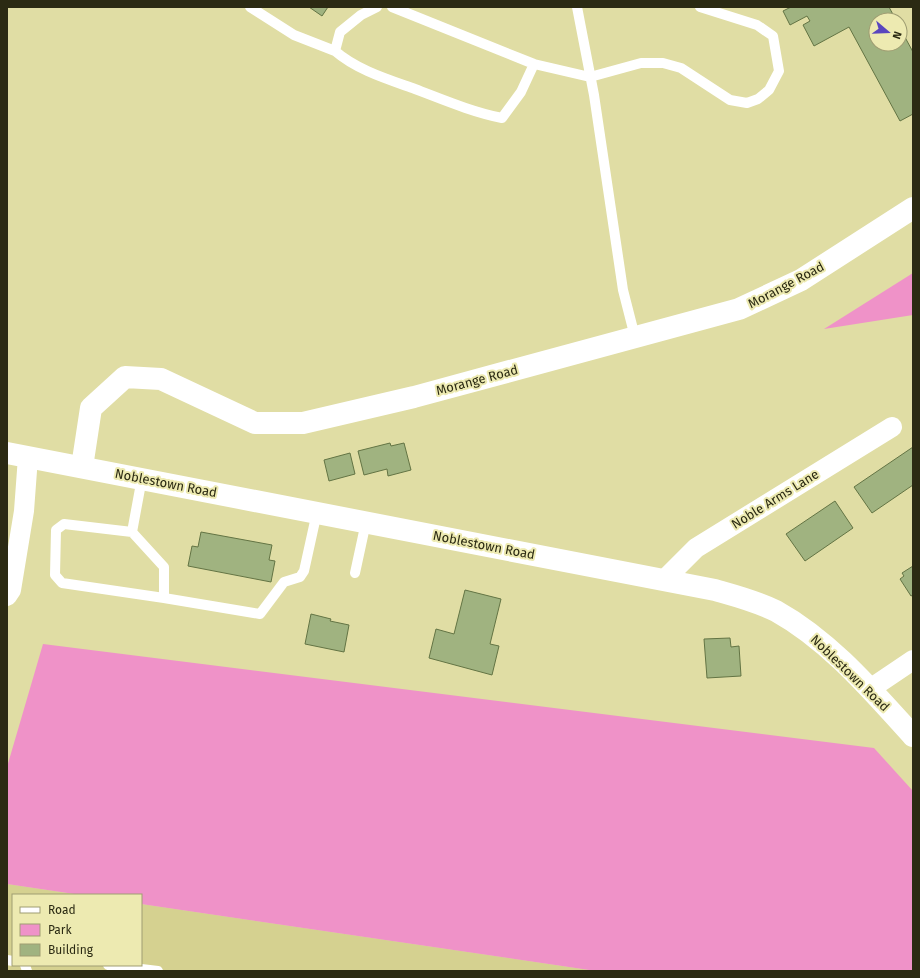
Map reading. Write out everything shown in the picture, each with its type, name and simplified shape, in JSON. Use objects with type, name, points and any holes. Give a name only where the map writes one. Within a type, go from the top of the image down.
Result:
[{"type":"main road","name":"Morange Road","points":[[82,467],[91,408],[124,378],[161,379],[255,423],[303,423],[414,397],[739,309],[801,280],[913,208]]},
{"type":"main road","name":"Noblestown Road","points":[[7,453],[715,590],[752,600],[776,611],[821,642],[870,689],[913,736]]},
{"type":"street","name":"Noble Arms Lane","points":[[664,580],[696,548],[892,427]]},
{"type":"street","points":[[7,596],[10,590],[24,511],[28,457]]},
{"type":"street","points":[[870,689],[913,660]]},
{"type":"lane","points":[[250,7],[294,35],[335,51],[347,62],[478,114],[502,118],[521,92],[534,64]]},
{"type":"lane","points":[[335,51],[340,32],[361,15],[377,7]]},
{"type":"lane","points":[[392,7],[534,64],[590,77],[641,63],[663,63],[681,68],[730,100],[747,103],[758,99],[769,90],[779,71],[773,36],[757,25],[700,7]]},
{"type":"lane","points":[[577,7],[590,77],[622,290],[635,337]]},
{"type":"lane","points":[[132,532],[142,478]]},
{"type":"lane","points":[[164,598],[164,567],[132,532],[64,524],[56,530],[55,576],[62,583],[260,614],[284,582],[300,577],[304,571],[317,512]]},
{"type":"lane","points":[[355,573],[366,522]]},
{"type":"lane","points":[[116,966],[158,971]]},
{"type":"shaded area","points":[[7,884],[74,894],[12,894],[12,966],[142,966],[142,904],[596,971],[7,971]]},
{"type":"green space","points":[[913,273],[913,315],[824,329]]},
{"type":"green space","points":[[43,644],[874,748],[913,791],[913,971],[596,971],[142,904],[142,894],[74,894],[7,884],[7,767]]},
{"type":"building","points":[[309,7],[328,7],[322,16]]},
{"type":"building","points":[[791,7],[889,7],[892,12],[868,12],[868,52],[908,52],[908,43],[913,52],[913,114],[900,121],[849,27],[814,46],[803,25],[810,21],[807,16],[790,25],[783,11]]},
{"type":"building","points":[[390,443],[391,446],[404,443],[411,470],[388,476],[387,469],[364,475],[358,451]]},
{"type":"building","points":[[913,447],[913,485],[872,513],[854,487]]},
{"type":"building","points":[[350,453],[355,474],[329,481],[324,460]]},
{"type":"building","points":[[835,501],[853,528],[805,561],[786,534]]},
{"type":"building","points":[[201,532],[272,545],[269,560],[275,561],[271,582],[188,566],[192,546],[198,547]]},
{"type":"building","points":[[913,566],[913,595],[911,596],[900,579],[904,576],[902,573]]},
{"type":"building","points":[[465,590],[501,599],[490,644],[499,646],[492,675],[429,658],[436,629],[454,634]]},
{"type":"building","points":[[311,614],[331,619],[330,621],[349,625],[344,652],[305,644]]},
{"type":"building","points":[[730,638],[731,647],[739,646],[741,676],[707,678],[704,639]]}]
